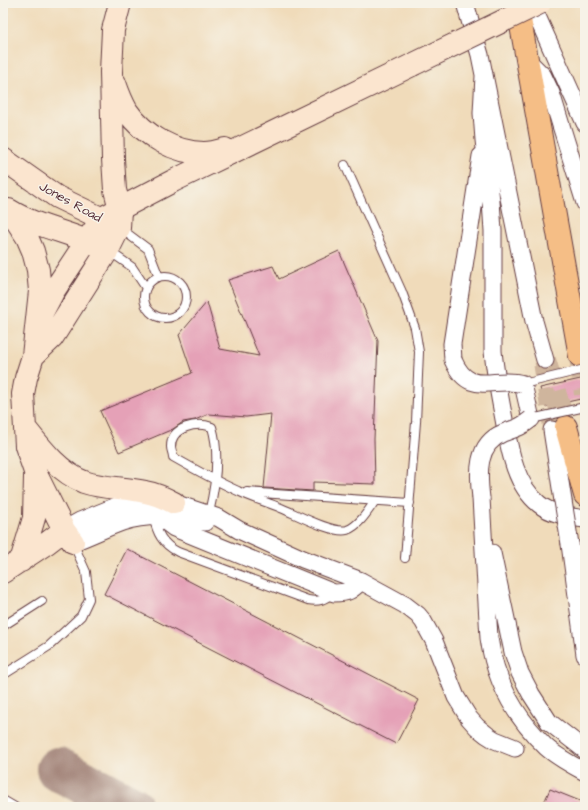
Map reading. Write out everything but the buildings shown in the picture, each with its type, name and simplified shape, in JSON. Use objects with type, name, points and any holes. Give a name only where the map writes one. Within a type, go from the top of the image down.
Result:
[{"type":"highway","points":[[517,3],[582,363]]},
{"type":"highway","points":[[559,429],[585,495]]},
{"type":"street","points":[[33,356],[52,338],[108,250],[114,218],[115,190],[110,72],[113,30],[120,3]]},
{"type":"street","points":[[465,3],[480,55],[534,322],[544,362]]},
{"type":"street","points":[[531,3],[585,123]]},
{"type":"street","points":[[37,322],[57,286],[88,240],[114,218],[251,143],[540,3]]},
{"type":"street","points":[[526,59],[543,76],[551,93],[585,203]]},
{"type":"street","points":[[110,72],[128,112],[146,131],[167,145],[181,150],[211,153],[251,143]]},
{"type":"street","points":[[484,76],[482,113],[493,231],[493,351],[495,370],[512,457],[521,481],[532,498],[539,504],[547,510],[585,519]]},
{"type":"street","points":[[484,140],[452,344],[453,360],[460,372],[473,382],[486,384],[503,381],[515,381],[523,384],[531,419],[522,426],[493,438],[487,444],[479,468],[487,617],[491,658],[502,688],[520,718],[546,748],[585,772]]},
{"type":"street","name":"Jones Road","points":[[3,159],[57,197],[114,218]]},
{"type":"street","points":[[7,209],[44,226],[88,240],[108,250]]},
{"type":"street","points":[[7,209],[27,237],[33,251],[38,270],[40,291],[33,356],[22,394],[24,427],[26,446],[61,538]]},
{"type":"street","points":[[24,427],[48,456],[84,482],[159,495],[162,512],[174,528],[334,593],[345,593],[353,589],[361,581]]},
{"type":"street","points":[[559,429],[563,501],[585,655]]},
{"type":"street","points":[[12,566],[34,518],[35,472]]},
{"type":"street","points":[[481,498],[510,638],[520,673],[531,694],[549,722],[585,750]]},
{"type":"street","points":[[12,566],[61,538],[80,521],[117,506],[134,503],[185,518],[239,530]]},
{"type":"street","points":[[61,538],[162,512],[209,514],[239,530],[304,559],[361,581],[418,615],[434,641],[456,697],[469,718],[487,735],[515,748]]},
{"type":"lane","points":[[345,165],[402,292],[416,328],[420,352],[405,558]]},
{"type":"lane","points":[[114,218],[148,249],[159,277]]},
{"type":"lane","points":[[108,250],[132,267],[146,288]]},
{"type":"lane","points":[[168,276],[176,279],[182,285],[186,293],[186,302],[182,310],[175,316],[167,318],[158,317],[150,312],[146,305],[144,296],[146,288],[151,281],[159,277],[168,276]]},
{"type":"lane","points":[[523,384],[582,363]]},
{"type":"lane","points":[[531,419],[585,406]]},
{"type":"lane","points":[[209,514],[216,479],[215,436],[212,427],[205,425],[193,425],[180,430],[173,438],[171,447],[173,456],[191,467],[216,479],[239,491],[321,526],[341,531],[347,530],[353,527],[375,501]]},
{"type":"lane","points":[[239,491],[410,503]]},
{"type":"lane","points":[[3,675],[49,646],[81,616],[89,599],[86,572],[61,538]]},
{"type":"lane","points":[[3,626],[42,601]]},
{"type":"lane","points":[[3,800],[15,807]]},
{"type":"taxiway","points":[[58,769],[131,807]]},
{"type":"tunnel","points":[[580,356],[585,394]]},
{"type":"tunnel","points":[[545,360],[566,427]]},
{"type":"tunnel","points":[[542,365],[552,430]]}]
